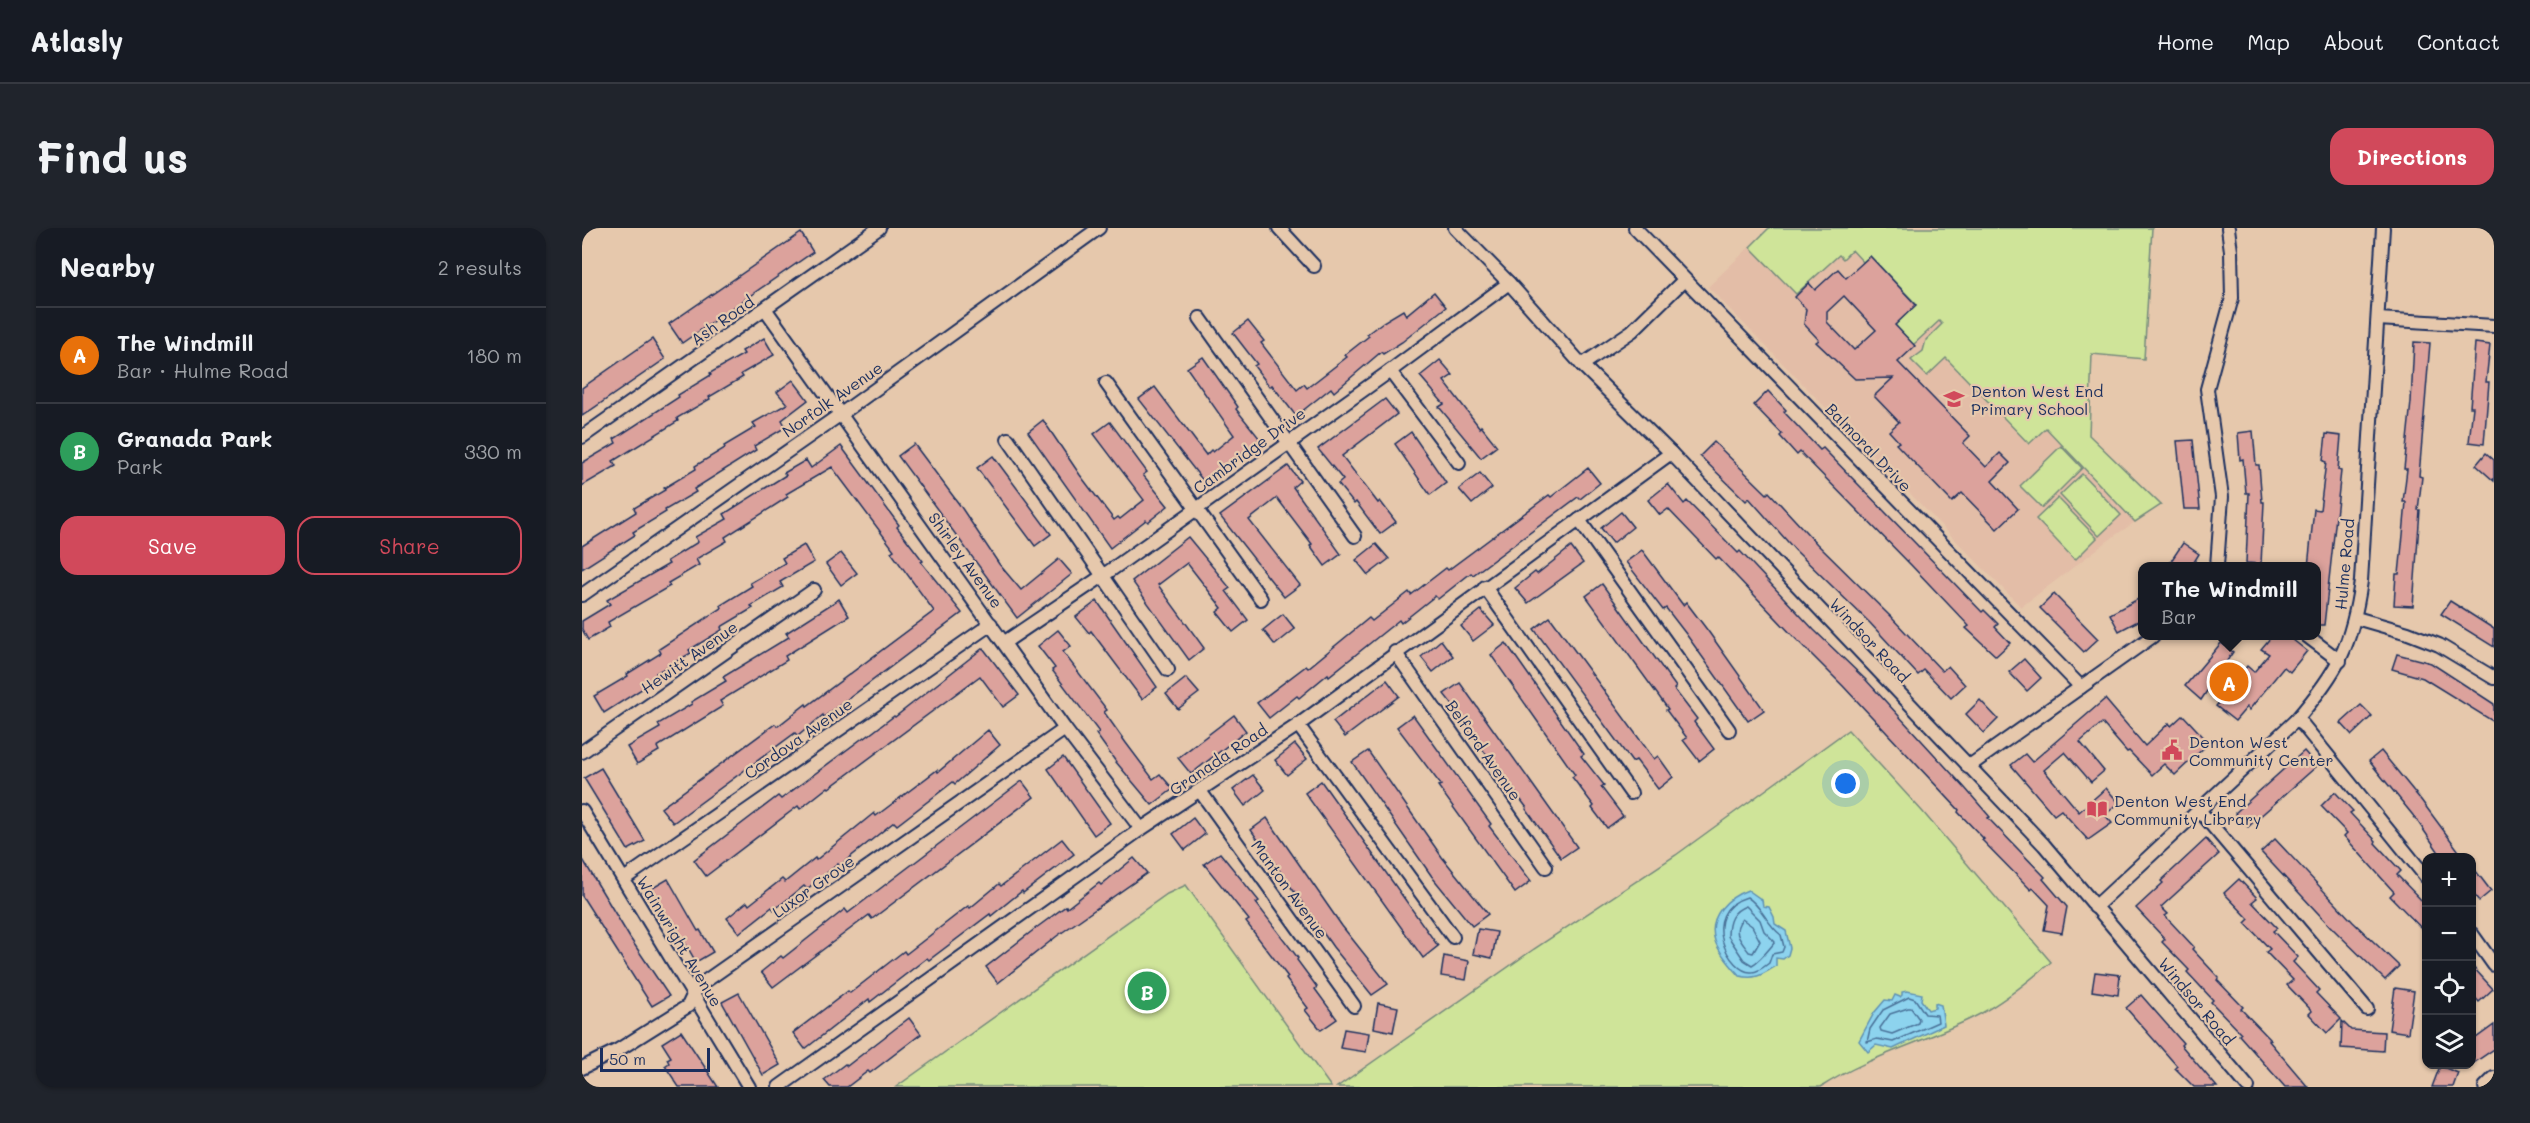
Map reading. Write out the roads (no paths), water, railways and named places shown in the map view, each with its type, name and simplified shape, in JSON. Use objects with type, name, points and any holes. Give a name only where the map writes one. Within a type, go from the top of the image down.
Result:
[{"type":"street","name":"Ash Road","points":[[582,437],[766,310],[879,228]]},
{"type":"street","name":"Norfolk Avenue","points":[[582,595],[841,414],[1099,228]]},
{"type":"street","points":[[1279,228],[1314,266]]},
{"type":"street","name":"Windsor Road","points":[[1455,228],[1509,283],[1582,365],[1671,453],[2044,845],[2248,1087]]},
{"type":"street","name":"Balmoral Drive","points":[[1635,228],[2082,687]]},
{"type":"street","points":[[2217,562],[2222,497],[2206,389],[2232,298],[2228,228]]},
{"type":"street","name":"Hulme Road","points":[[2095,907],[2295,720],[2318,694],[2340,661],[2356,618],[2361,569],[2384,228]]},
{"type":"street","points":[[1582,365],[1632,331],[1684,280]]},
{"type":"street","name":"Cambridge Drive","points":[[1005,642],[1104,575],[1509,283]]},
{"type":"street","name":"Shirley Avenue","points":[[766,310],[1065,729],[1141,829]]},
{"type":"street","points":[[1200,318],[1354,536]]},
{"type":"street","points":[[2378,319],[2494,326]]},
{"type":"street","points":[[1390,371],[1459,463]]},
{"type":"street","points":[[1106,383],[1261,599]]},
{"type":"street","points":[[1008,439],[1168,670]]},
{"type":"street","name":"Granada Road","points":[[779,1087],[1141,829],[1298,725],[1395,652],[1671,453]]},
{"type":"street","points":[[1579,520],[1729,730]]},
{"type":"street","points":[[1485,587],[1631,793]]},
{"type":"street","name":"Hewitt Avenue","points":[[582,752],[814,590]]},
{"type":"street","points":[[2356,618],[2408,633],[2439,645],[2494,678]]},
{"type":"street","name":"Cordova Avenue","points":[[624,879],[991,624]]},
{"type":"street","points":[[1968,767],[2147,640]]},
{"type":"street","points":[[2312,640],[2340,661]]},
{"type":"street","name":"Belford Avenue","points":[[1395,652],[1546,867]]},
{"type":"street","points":[[2295,720],[2303,725],[2422,871]]},
{"type":"street","points":[[1298,725],[1453,937]]},
{"type":"street","name":"Luxor Grove","points":[[582,1068],[618,1050],[688,1006],[698,987],[1065,729]]},
{"type":"street","name":"Manton Avenue","points":[[1200,792],[1354,1006]]},
{"type":"street","points":[[2199,810],[2367,1009]]},
{"type":"street","name":"Wainwright Avenue","points":[[582,811],[749,1087]]},
{"type":"street","points":[[2476,940],[2494,965]]},
{"type":"street","points":[[2486,1087],[2494,1078]]},
{"type":"water","points":[[1748,890],[1762,900],[1763,906],[1769,907],[1775,924],[1786,931],[1790,948],[1788,955],[1783,959],[1776,958],[1776,966],[1759,976],[1751,977],[1740,976],[1717,946],[1713,932],[1714,923],[1721,909],[1733,897]]},
{"type":"water","points":[[1902,992],[1922,994],[1921,1000],[1928,1010],[1935,1008],[1935,1003],[1941,1005],[1944,1025],[1893,1049],[1876,1045],[1868,1052],[1859,1041],[1874,1013],[1885,1000],[1892,1001],[1895,995],[1900,997]]},
{"type":"place","name":"Denton West End Primary School","points":[[1954,399]]},
{"type":"place","name":"The Windmill","points":[[2229,682]]},
{"type":"place","name":"Denton West Community Center","points":[[2172,750]]},
{"type":"place","name":"Denton West End Community Library","points":[[2097,809]]},
{"type":"place","name":"Granada Park","points":[[1147,991]]}]
